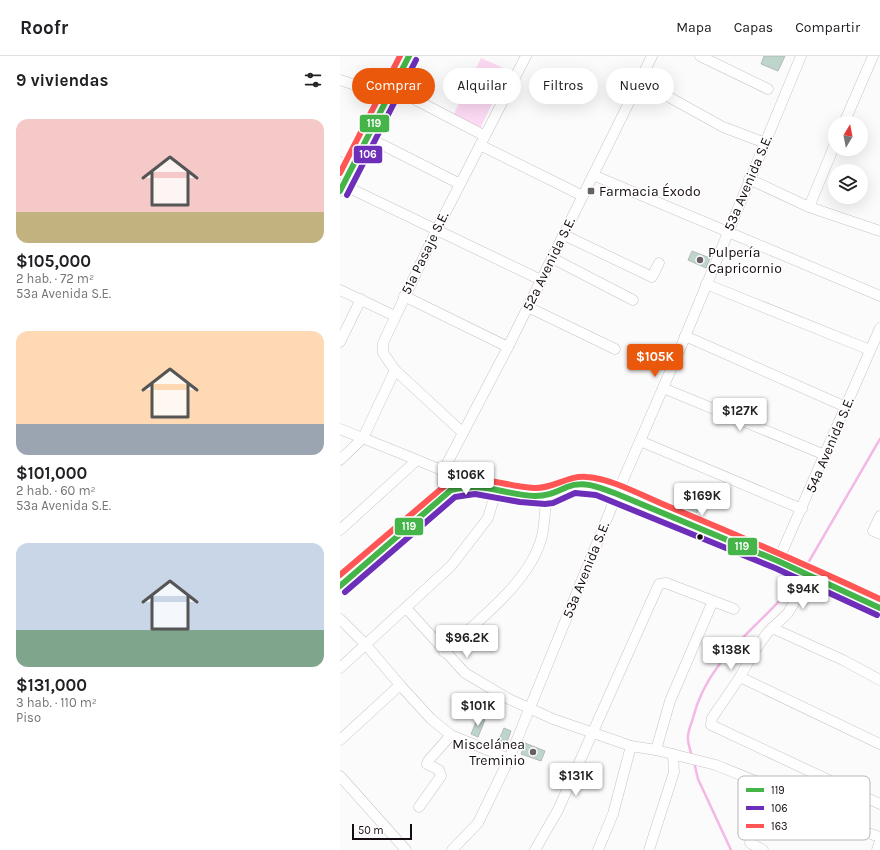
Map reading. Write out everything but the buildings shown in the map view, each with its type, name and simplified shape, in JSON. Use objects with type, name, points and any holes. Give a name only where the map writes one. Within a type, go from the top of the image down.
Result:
[{"type":"street","points":[[403,68],[409,56]]},
{"type":"street","name":"51a Pasaje S.E.","points":[[462,432],[395,370],[383,353],[383,343],[394,316],[436,231],[526,56]]},
{"type":"street","name":"52a Avenida S.E.","points":[[646,68],[652,56]]},
{"type":"street","points":[[700,56],[768,89]]},
{"type":"street","name":"53a Avenida S.E.","points":[[452,850],[478,823],[509,760],[617,494],[685,336],[801,56]]},
{"type":"street","points":[[847,116],[872,56]]},
{"type":"street","points":[[340,80],[352,83]]},
{"type":"street","points":[[674,100],[723,127],[760,141]]},
{"type":"street","points":[[384,104],[341,188],[542,280]]},
{"type":"street","points":[[413,104],[583,196]]},
{"type":"street","name":"52a Avenida S.E.","points":[[443,471],[542,280],[628,104]]},
{"type":"street","points":[[367,137],[460,184]]},
{"type":"street","points":[[809,207],[830,156]]},
{"type":"street","points":[[340,162],[352,168]]},
{"type":"street","points":[[593,175],[880,296]]},
{"type":"street","points":[[749,179],[809,207],[880,231]]},
{"type":"street","points":[[564,235],[652,277],[659,263]]},
{"type":"street","points":[[552,258],[633,300]]},
{"type":"street","points":[[706,284],[870,350]]},
{"type":"street","points":[[340,290],[394,316]]},
{"type":"street","points":[[404,296],[508,347]]},
{"type":"street","points":[[340,342],[361,299]]},
{"type":"street","points":[[528,307],[615,349]]},
{"type":"street","name":"54a Avenida S.E.","points":[[778,561],[880,328]]},
{"type":"street","points":[[685,336],[846,407]]},
{"type":"street","points":[[340,460],[363,438],[395,370]]},
{"type":"street","points":[[663,388],[825,455]]},
{"type":"street","points":[[340,429],[443,471],[480,484],[530,496],[546,496],[570,486],[583,484],[595,486],[778,561],[880,608]]},
{"type":"street","points":[[640,441],[802,509]]},
{"type":"street","points":[[340,530],[417,460]]},
{"type":"street","points":[[443,471],[443,484],[448,491]]},
{"type":"street","points":[[340,586],[448,491],[466,485],[480,484]]},
{"type":"street","points":[[340,668],[451,566],[488,518],[498,488]]},
{"type":"street","points":[[444,652],[513,587],[530,566],[542,537],[546,496]]},
{"type":"street","points":[[877,532],[880,516]]},
{"type":"street","points":[[805,573],[788,613],[772,628],[752,653],[740,677],[712,718],[711,725],[820,776]]},
{"type":"street","points":[[535,850],[558,810],[659,584],[666,583],[734,609]]},
{"type":"street","points":[[656,750],[670,701],[713,601]]},
{"type":"street","points":[[406,608],[465,674],[509,699],[631,746],[656,750],[716,765],[743,776]]},
{"type":"street","points":[[340,619],[366,645],[400,685],[431,718],[451,735],[509,760]]},
{"type":"street","points":[[772,628],[842,660],[880,680]]},
{"type":"street","points":[[740,677],[880,744]]},
{"type":"street","points":[[340,740],[400,685]]},
{"type":"street","points":[[419,807],[441,776],[439,770],[427,764],[428,761],[451,735]]},
{"type":"street","points":[[598,850],[613,814],[631,746]]},
{"type":"street","points":[[649,850],[674,772],[675,755]]},
{"type":"street","points":[[340,776],[406,850]]},
{"type":"street","points":[[870,799],[880,804]]},
{"type":"street","points":[[870,834],[880,837]]},
{"type":"street","points":[[877,850],[880,841]]},
{"type":"street","points":[[750,843],[763,850]]},
{"type":"shaded area","points":[[481,58],[504,68],[476,68]]},
{"type":"shaded area","points":[[459,104],[492,104],[480,129],[453,116]]},
{"type":"waterway","points":[[804,570],[880,439]]},
{"type":"waterway","points":[[692,757],[688,741],[689,732],[701,695],[712,675],[725,657],[772,609],[801,574]]},
{"type":"waterway","points":[[694,762],[698,779],[731,850]]},
{"type":"transit line","name":"163","points":[[340,173],[400,56]]},
{"type":"transit line","name":"119","points":[[340,191],[409,56]]},
{"type":"transit line","name":"106","points":[[347,195],[416,60]]},
{"type":"transit line","name":"163","points":[[340,575],[448,483],[471,479],[522,487],[541,488],[573,478],[587,477],[597,478],[619,485],[776,552],[880,599]]},
{"type":"transit line","name":"119","points":[[340,586],[451,490],[474,487],[540,496],[580,484],[605,489],[778,561],[880,608]]},
{"type":"transit line","name":"106","points":[[345,592],[455,497],[475,494],[520,502],[545,504],[553,503],[575,493],[596,495],[775,568],[877,615]]},
{"type":"place","name":"Farmacia Éxodo","points":[[591,191]]},
{"type":"place","name":"Pulpería Capricornio","points":[[700,260]]},
{"type":"place","name":"Miscelánea Treminio","points":[[533,752]]}]
